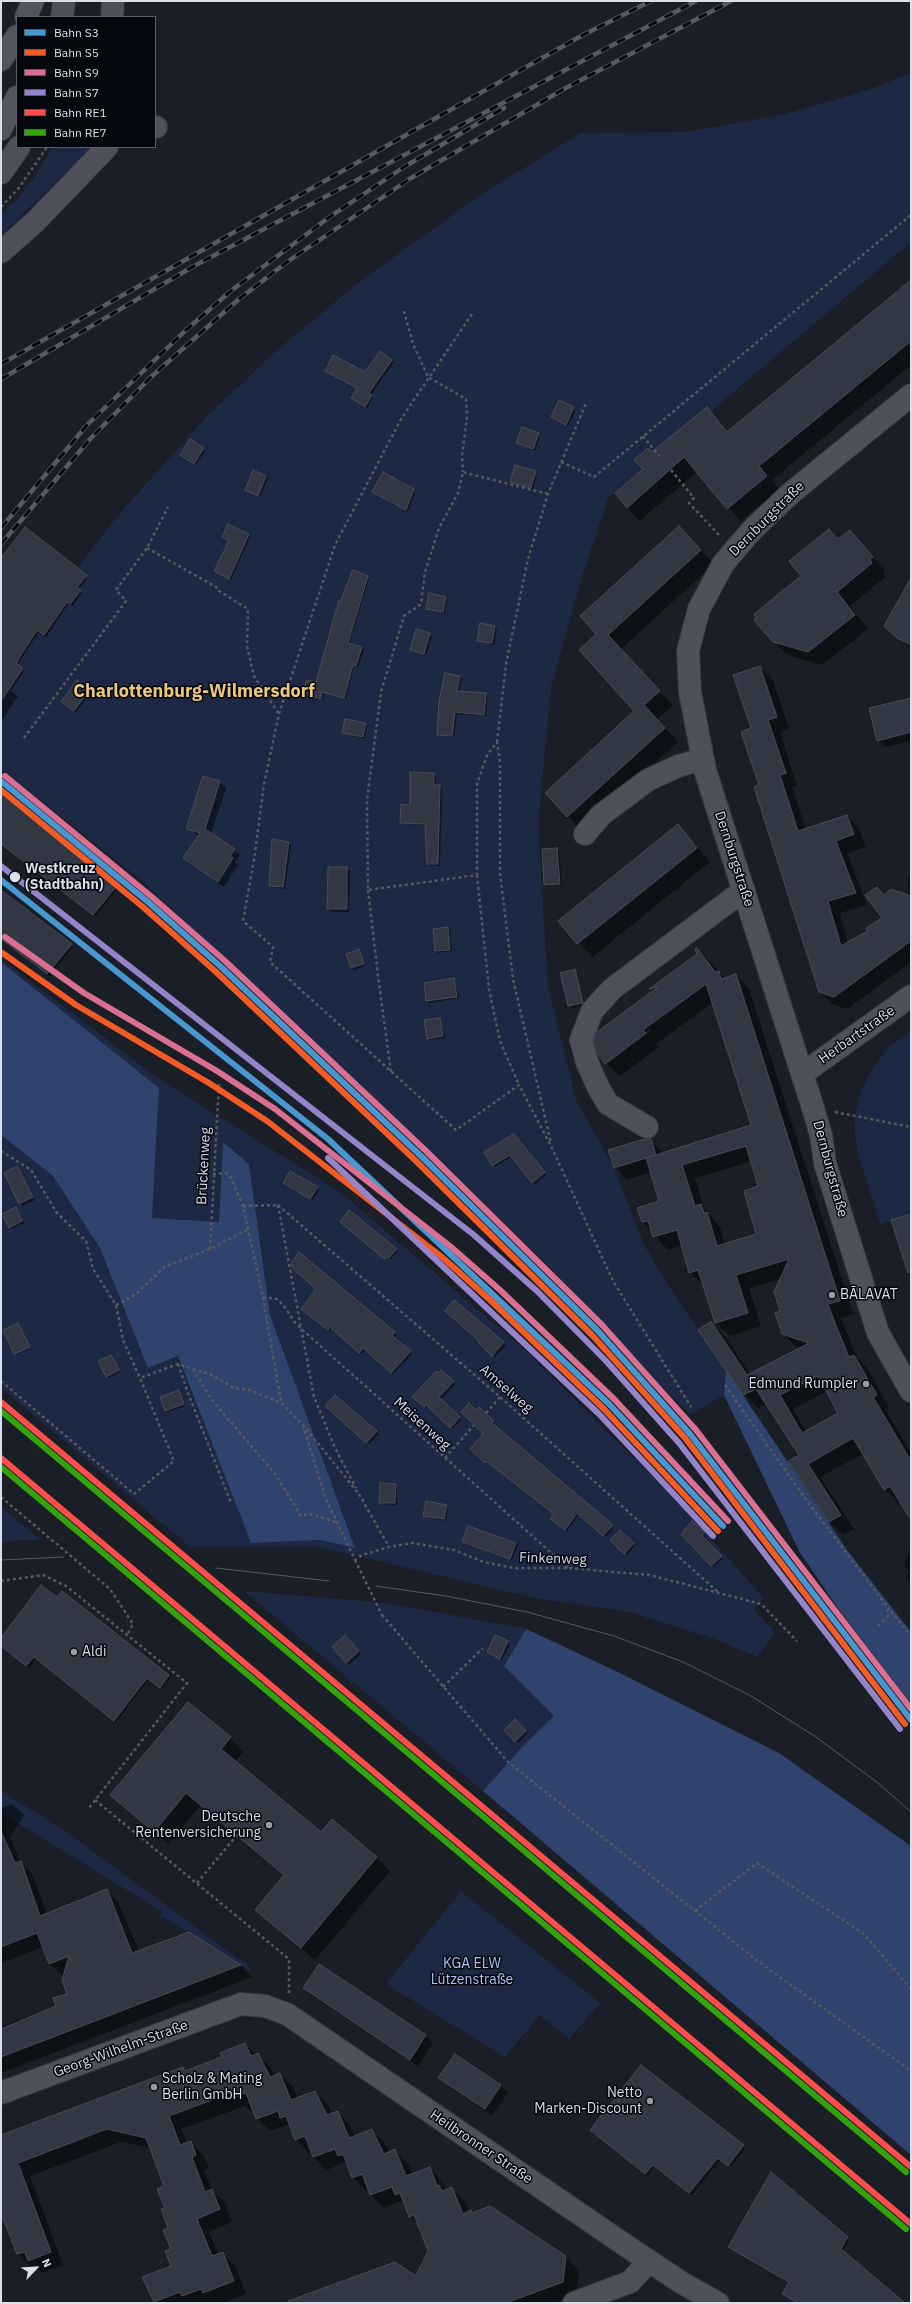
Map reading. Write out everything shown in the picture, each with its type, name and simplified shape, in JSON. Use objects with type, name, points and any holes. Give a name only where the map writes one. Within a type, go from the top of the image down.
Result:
[{"type":"main road","points":[[26,16],[33,1]]},
{"type":"main road","points":[[38,16],[40,1]]},
{"type":"main road","points":[[1,60],[16,38]]},
{"type":"main road","points":[[1,129],[16,99]]},
{"type":"street","points":[[62,16],[64,1]]},
{"type":"street","points":[[112,16],[113,1]]},
{"type":"street","points":[[1,173],[17,148]]},
{"type":"street","points":[[1,252],[36,221],[106,148]]},
{"type":"street","name":"Dernburgstraße","points":[[911,395],[791,493],[753,529],[723,564],[699,609],[688,651],[690,692],[703,758],[813,1108],[821,1135],[825,1163],[878,1333],[911,1391]]},
{"type":"street","points":[[585,834],[601,815],[643,783],[678,766],[703,758]]},
{"type":"street","points":[[647,1127],[608,1104],[598,1087],[587,1062],[581,1040],[592,1011],[612,989],[744,890]]},
{"type":"street","name":"Herbartstraße","points":[[802,1074],[911,996]]},
{"type":"street","name":"Georg-Wilhelm-Straße","points":[[1,2093],[241,2004]]},
{"type":"street","name":"Heilbronner Straße","points":[[241,2004],[265,2006],[287,2014],[649,2261],[718,2303]]},
{"type":"street","points":[[574,2303],[630,2282],[649,2261]]},
{"type":"path","points":[[1,207],[18,189],[45,148]]},
{"type":"path","points":[[561,462],[594,477],[911,214]]},
{"type":"path","points":[[391,1072],[378,984],[368,890],[367,800],[382,692],[404,616],[420,604],[425,572],[439,528],[458,494],[463,472],[462,455],[467,417],[466,399],[428,377],[413,344],[404,311]]},
{"type":"path","points":[[472,314],[401,419],[335,545],[279,714],[264,784],[254,860],[243,921],[273,947],[270,962],[456,1130],[519,1085]]},
{"type":"path","points":[[552,1148],[513,979],[500,873],[500,763],[497,742],[506,664],[528,559],[548,494],[586,403]]},
{"type":"path","points":[[643,436],[659,456]]},
{"type":"path","points":[[671,470],[694,498],[689,503],[720,537]]},
{"type":"path","points":[[463,472],[548,494]]},
{"type":"path","points":[[24,738],[126,601],[116,590],[147,548],[168,507]]},
{"type":"path","points":[[147,548],[218,588],[219,591],[248,609],[247,646],[254,676],[279,714]]},
{"type":"path","points":[[497,742],[487,755],[477,784],[477,875],[489,989],[500,1041],[519,1085],[552,1148],[614,1281],[691,1407]]},
{"type":"path","points":[[368,890],[477,875]]},
{"type":"path","name":"Brückenweg","points":[[210,1249],[219,1084]]},
{"type":"path","points":[[813,1108],[911,1127]]},
{"type":"path","points":[[1,1152],[31,1170],[56,1213],[86,1241],[93,1269],[116,1305],[123,1340],[174,1461],[134,1494],[1,1381]]},
{"type":"path","points":[[213,1174],[226,1174],[232,1178],[243,1206],[247,1230],[263,1297],[281,1403]]},
{"type":"path","points":[[243,1206],[278,1205],[314,1397],[335,1448],[390,1547]]},
{"type":"path","name":"Amselweg","points":[[278,1205],[500,1397],[718,1592]]},
{"type":"path","points":[[116,1305],[135,1295],[164,1267],[210,1249],[247,1230]]},
{"type":"path","name":"Meisenweg","points":[[263,1297],[277,1299],[301,1329],[569,1568]]},
{"type":"path","points":[[140,1378],[178,1364],[212,1375],[234,1388],[250,1390],[281,1403],[303,1424],[360,1494]]},
{"type":"path","points":[[178,1364],[231,1503]]},
{"type":"path","points":[[193,1369],[212,1400],[276,1475],[301,1516],[310,1514],[336,1522]]},
{"type":"path","points":[[725,1385],[888,1610],[892,1612],[911,1636]]},
{"type":"path","points":[[486,1413],[500,1397]]},
{"type":"path","points":[[303,1424],[325,1497],[382,1615],[508,1762],[763,1965],[911,2071]]},
{"type":"path","points":[[445,1458],[474,1425]]},
{"type":"path","points":[[1,1497],[110,1588],[133,1624],[127,1635]]},
{"type":"path","name":"Finkenweg","points":[[355,1560],[362,1555],[390,1547],[413,1543],[454,1550],[484,1562],[513,1568],[569,1568],[634,1572],[761,1604],[797,1641]]},
{"type":"path","points":[[1,1581],[43,1575],[66,1586],[187,1683],[89,1808]]},
{"type":"path","points":[[878,1626],[892,1612]]},
{"type":"path","points":[[443,1687],[483,1648]]},
{"type":"path","points":[[95,1800],[289,1959],[288,1994]]},
{"type":"path","points":[[197,1883],[237,1835]]},
{"type":"path","points":[[695,1911],[757,1863],[864,1934],[911,1988]]},
{"type":"green space","points":[[911,73],[911,242],[608,498],[581,580],[551,687],[538,825],[548,986],[576,1100],[614,1168],[644,1245],[677,1299],[726,1370],[724,1395],[690,1415],[470,1192],[141,880],[1,769],[1,665],[120,513],[208,415],[276,351],[363,279],[482,194],[581,133],[686,132],[785,114],[865,91]]},
{"type":"green space","points":[[51,148],[89,148],[70,169],[1,235],[1,214],[18,198],[36,175]]},
{"type":"green space","points":[[1,959],[159,1079],[340,1192],[526,1351],[675,1499],[764,1598],[753,1609],[775,1632],[757,1657],[712,1638],[629,1612],[535,1598],[318,1547],[190,1547],[1,1388],[1,1135],[53,1176],[100,1248],[148,1367],[178,1356],[251,1543],[320,1540],[355,1548],[270,1315],[249,1164],[223,1143],[219,1222],[152,1218],[159,1088],[1,962]]},
{"type":"green space","points":[[911,1031],[911,1214],[880,1224],[857,1150],[854,1126],[856,1110],[862,1088],[873,1068],[889,1047]]},
{"type":"green space","points":[[1,1507],[40,1539],[1,1542]]},
{"type":"green space","points":[[244,1591],[387,1603],[526,1629],[505,1666],[555,1716],[522,1747],[483,1791]]},
{"type":"green space","points":[[1,1791],[65,1831],[250,1967],[252,1972],[161,1916],[161,1911],[1,1813]]},
{"type":"green space","name":"KGA ELW Lützenstraße","points":[[461,1891],[600,2003],[569,2039],[540,2015],[505,2057],[386,1984]]},
{"type":"shaded area","points":[[1,962],[159,1088],[152,1218],[219,1222],[223,1142],[249,1164],[270,1315],[355,1548],[320,1540],[251,1543],[178,1356],[148,1368],[100,1248],[53,1176],[1,1135]]},
{"type":"shaded area","points":[[726,1370],[847,1550],[911,1632],[911,1704],[837,1607],[799,1551],[724,1395]]},
{"type":"shaded area","points":[[526,1629],[620,1673],[779,1753],[911,1846],[911,2155],[483,1791],[522,1747],[554,1716],[504,1666]]},
{"type":"building","points":[[911,280],[911,341],[759,466],[767,476],[727,509],[684,457],[627,508],[615,493],[643,469],[634,460],[648,448],[652,452],[707,407],[727,432]]},
{"type":"building","points":[[380,351],[392,360],[369,393],[372,395],[365,407],[351,398],[357,388],[325,371],[333,355],[365,372]]},
{"type":"building","points":[[559,400],[574,407],[566,425],[551,417]]},
{"type":"building","points":[[522,427],[539,433],[533,449],[516,443]]},
{"type":"building","points":[[190,439],[204,448],[194,464],[180,455]]},
{"type":"building","points":[[515,465],[536,471],[531,488],[510,482]]},
{"type":"building","points":[[253,470],[266,476],[258,496],[245,490]]},
{"type":"building","points":[[383,472],[414,489],[406,510],[372,492]]},
{"type":"building","points":[[228,524],[249,534],[229,579],[214,571],[229,541],[222,537]]},
{"type":"building","points":[[679,526],[701,550],[608,635],[660,691],[644,705],[665,728],[567,817],[545,793],[634,711],[579,650],[596,634],[580,616]]},
{"type":"building","points":[[25,527],[87,575],[77,587],[81,590],[70,604],[67,602],[44,635],[37,630],[16,663],[23,668],[1,701],[1,558]]},
{"type":"building","points":[[829,529],[838,539],[850,530],[873,557],[870,559],[872,563],[837,592],[855,615],[808,652],[773,642],[754,620],[756,618],[754,614],[801,576],[789,561]]},
{"type":"building","points":[[353,570],[368,576],[348,643],[362,647],[356,666],[353,665],[344,698],[322,692],[321,699],[303,694],[306,680],[316,682],[339,600],[341,600]]},
{"type":"building","points":[[911,578],[911,645],[897,638],[884,626]]},
{"type":"building","points":[[429,593],[446,597],[443,612],[426,609]]},
{"type":"building","points":[[480,623],[495,626],[492,643],[477,641]]},
{"type":"building","points":[[416,629],[430,633],[424,654],[410,650]]},
{"type":"building","points":[[760,666],[777,717],[768,720],[786,773],[780,775],[798,831],[847,815],[854,834],[836,841],[856,893],[828,901],[841,946],[867,931],[866,928],[882,918],[865,895],[877,887],[884,895],[891,889],[911,896],[911,941],[834,997],[819,992],[754,787],[759,785],[741,732],[751,728],[733,675]]},
{"type":"building","points":[[445,673],[460,676],[457,691],[486,693],[484,715],[455,712],[452,736],[437,735],[439,701]]},
{"type":"building","points":[[77,680],[90,689],[74,711],[61,702]]},
{"type":"building","points":[[911,698],[911,732],[877,741],[869,708]]},
{"type":"building","points":[[345,719],[366,723],[363,737],[342,733]]},
{"type":"building","points":[[410,772],[434,773],[434,785],[440,785],[438,864],[427,864],[425,824],[400,823],[401,804],[410,805]]},
{"type":"building","points":[[203,776],[220,781],[205,829],[235,849],[230,856],[233,858],[218,882],[183,858],[200,833],[186,829]]},
{"type":"building","points":[[1,787],[120,882],[93,915],[1,844]]},
{"type":"building","points":[[678,824],[697,848],[577,944],[558,921]]},
{"type":"building","points":[[272,839],[289,842],[283,887],[269,886]]},
{"type":"building","points":[[557,848],[560,884],[544,885],[542,849]]},
{"type":"building","points":[[328,867],[347,867],[347,909],[327,909]]},
{"type":"building","points":[[1,890],[72,944],[47,974],[1,939]]},
{"type":"building","points":[[448,927],[450,950],[435,951],[433,929]]},
{"type":"building","points":[[697,948],[715,972],[719,971],[721,979],[736,974],[840,1301],[828,1304],[849,1357],[854,1355],[877,1395],[873,1397],[911,1461],[911,1520],[890,1486],[884,1490],[853,1438],[808,1464],[841,1515],[829,1522],[788,1461],[799,1455],[756,1389],[743,1395],[698,1330],[711,1321],[747,1375],[809,1343],[782,1334],[775,1313],[780,1311],[774,1292],[789,1259],[736,1275],[748,1313],[715,1323],[698,1270],[689,1273],[677,1230],[653,1237],[648,1221],[642,1222],[637,1208],[659,1201],[646,1158],[751,1125],[706,984],[643,1030],[646,1033],[605,1064],[597,1053],[594,1041],[597,1032],[658,987],[649,989],[697,954],[695,949]],"holes":[[[746,1146],[758,1186],[744,1191],[756,1234],[717,1246],[707,1212],[704,1213],[701,1204],[695,1206],[682,1165]],[[818,1376],[838,1413],[802,1433],[780,1395]]]},
{"type":"building","points":[[359,949],[364,964],[351,968],[346,954]]},
{"type":"building","points":[[575,969],[583,1003],[568,1006],[560,973]]},
{"type":"building","points":[[454,978],[457,997],[426,1001],[424,983]]},
{"type":"building","points":[[440,1018],[443,1036],[427,1039],[424,1020]]},
{"type":"building","points":[[514,1134],[545,1172],[532,1183],[510,1155],[492,1166],[484,1152]]},
{"type":"building","points":[[644,1139],[651,1139],[656,1155],[614,1168],[608,1150]]},
{"type":"building","points":[[17,1166],[33,1197],[19,1204],[4,1173]]},
{"type":"building","points":[[290,1171],[318,1187],[310,1199],[283,1183]]},
{"type":"building","points":[[16,1207],[22,1221],[9,1228],[2,1214]]},
{"type":"building","points":[[349,1210],[397,1249],[389,1258],[383,1258],[340,1222]]},
{"type":"building","points":[[911,1214],[911,1272],[908,1273],[891,1220]]},
{"type":"building","points":[[299,1252],[395,1332],[392,1336],[411,1351],[391,1373],[363,1348],[359,1353],[330,1327],[328,1330],[301,1309],[316,1289],[293,1269],[291,1263]]},
{"type":"building","points":[[454,1300],[504,1342],[492,1356],[478,1342],[479,1341],[445,1311]]},
{"type":"building","points":[[18,1323],[30,1347],[14,1354],[3,1330]]},
{"type":"building","points":[[111,1355],[119,1370],[106,1377],[98,1361]]},
{"type":"building","points":[[441,1370],[454,1381],[439,1397],[460,1417],[450,1428],[426,1405],[424,1407],[412,1397],[436,1371],[438,1373]]},
{"type":"building","points":[[179,1390],[184,1404],[165,1411],[160,1397]]},
{"type":"building","points":[[335,1395],[377,1431],[366,1443],[325,1406]]},
{"type":"building","points":[[469,1403],[476,1410],[479,1407],[494,1421],[492,1423],[613,1525],[603,1536],[577,1513],[565,1530],[550,1519],[554,1514],[486,1461],[485,1463],[470,1449],[483,1434],[461,1412]]},
{"type":"building","points":[[380,1483],[396,1484],[395,1503],[379,1503]]},
{"type":"building","points":[[426,1501],[447,1505],[444,1519],[423,1516]]},
{"type":"building","points":[[692,1521],[705,1532],[702,1536],[722,1556],[711,1566],[681,1534]]},
{"type":"building","points":[[468,1526],[516,1543],[510,1559],[462,1542]]},
{"type":"building","points":[[620,1530],[634,1543],[624,1554],[610,1540]]},
{"type":"building","name":"Aldi","points":[[41,1585],[57,1597],[62,1591],[169,1675],[160,1688],[147,1678],[114,1721],[34,1657],[26,1666],[1,1646],[1,1638]]},
{"type":"building","points":[[345,1635],[359,1651],[346,1663],[332,1647]]},
{"type":"building","points":[[495,1635],[508,1641],[500,1659],[487,1652]]},
{"type":"building","name":"Deutsche Rentenversicherung","points":[[188,1702],[231,1737],[221,1749],[321,1832],[332,1819],[377,1857],[301,1948],[255,1910],[284,1875],[186,1793],[154,1832],[110,1795]]},
{"type":"building","points":[[515,1719],[526,1731],[515,1742],[504,1730]]},
{"type":"building","points":[[1,1831],[15,1863],[21,1861],[40,1916],[107,1889],[132,1953],[189,1932],[241,1965],[1,2057],[1,2029],[56,2006],[53,1998],[67,1994],[62,1980],[69,1956],[49,1964],[37,1933],[1,1947]]},
{"type":"building","points":[[319,1964],[426,2035],[410,2060],[303,1988]]},
{"type":"building","points":[[245,2043],[251,2056],[258,2053],[270,2077],[280,2073],[291,2100],[315,2091],[327,2115],[338,2111],[349,2138],[372,2129],[384,2154],[395,2149],[406,2176],[430,2167],[437,2186],[439,2185],[442,2191],[452,2187],[463,2214],[471,2210],[472,2213],[490,2206],[566,2256],[563,2282],[506,2303],[288,2303],[288,2301],[395,2262],[416,2276],[428,2251],[414,2215],[409,2217],[400,2193],[395,2195],[392,2187],[370,2195],[362,2174],[352,2178],[343,2154],[338,2156],[335,2149],[313,2157],[305,2136],[295,2140],[286,2116],[280,2118],[278,2111],[256,2119],[246,2093],[235,2097],[233,2092],[169,2116],[180,2145],[191,2141],[196,2155],[192,2157],[205,2192],[212,2189],[220,2209],[197,2219],[212,2256],[223,2252],[234,2281],[203,2293],[201,2289],[182,2296],[180,2292],[154,2302],[142,2277],[171,2266],[165,2251],[171,2249],[163,2230],[168,2228],[161,2209],[165,2208],[157,2189],[164,2186],[146,2138],[107,2129],[18,2163],[51,2252],[28,2261],[25,2252],[17,2254],[1,2213],[1,2135],[183,2067],[185,2071],[222,2057],[220,2053]]},
{"type":"building","points":[[455,2054],[501,2085],[485,2109],[438,2078]]},
{"type":"building","name":"Netto Marken-Discount","points":[[641,2065],[744,2145],[728,2166],[718,2158],[689,2193],[653,2165],[645,2174],[590,2130]]},
{"type":"building","points":[[771,2172],[848,2237],[841,2249],[905,2303],[798,2303],[782,2294],[789,2282],[728,2247]]},
{"type":"tram line","points":[[1,1560],[64,1557]]},
{"type":"tram line","points":[[216,1568],[329,1581]]},
{"type":"tram line","points":[[376,1586],[446,1596],[527,1612],[614,1636],[683,1662],[751,1696],[816,1737],[878,1783],[911,1812]]},
{"type":"railway","points":[[1,364],[581,36],[651,1]]},
{"type":"railway","points":[[1,379],[194,266],[696,1]]},
{"type":"railway","points":[[1,544],[91,438],[151,377],[239,299],[287,262],[411,178],[564,89],[731,1]]},
{"type":"railway","points":[[1,528],[87,425],[186,330],[232,290],[331,216],[404,167],[504,108]]},
{"type":"rail line","name":"S9","points":[[5,776],[152,897],[225,961],[426,1151],[602,1325],[696,1430],[911,1709]]},
{"type":"rail line","name":"S3","points":[[1,781],[148,902],[220,966],[421,1156],[597,1330],[690,1434],[911,1720]]},
{"type":"rail line","name":"S5","points":[[1,790],[143,907],[215,971],[416,1161],[592,1335],[685,1438],[905,1724]]},
{"type":"rail line","name":"S7","points":[[1,866],[474,1235],[538,1292],[606,1361],[679,1443],[900,1729]]},
{"type":"rail line","name":"S3","points":[[1,880],[328,1139],[609,1404],[723,1526]]},
{"type":"rail line","name":"S9","points":[[5,937],[84,993],[217,1071],[275,1109],[450,1246],[500,1290],[614,1399],[728,1521]]},
{"type":"rail line","name":"S5","points":[[1,952],[76,1005],[209,1083],[267,1121],[442,1257],[490,1300],[604,1409],[718,1531]]},
{"type":"rail line","name":"S7","points":[[328,1158],[599,1414],[713,1536]]},
{"type":"rail line","name":"RE1","points":[[1,1402],[911,2167]]},
{"type":"rail line","name":"RE7","points":[[1,1411],[906,2172]]},
{"type":"rail line","name":"RE1","points":[[1,1458],[911,2224]]},
{"type":"rail line","name":"RE7","points":[[1,1467],[906,2229]]},
{"type":"place","name":"Westkreuz (Stadtbahn)","points":[[15,877]]},
{"type":"place","name":"BĀLAVAT","points":[[832,1295]]},
{"type":"place","name":"Edmund Rumpler","points":[[866,1384]]},
{"type":"place","name":"Aldi","points":[[74,1652]]},
{"type":"place","name":"Deutsche Rentenversicherung","points":[[269,1825]]},
{"type":"place","name":"Scholz & Mating Berlin GmbH","points":[[154,2087]]},
{"type":"place","name":"Netto Marken-Discount","points":[[650,2101]]},
{"type":"district","name":"Charlottenburg-Wilmersdorf","points":[[194,692]]}]
